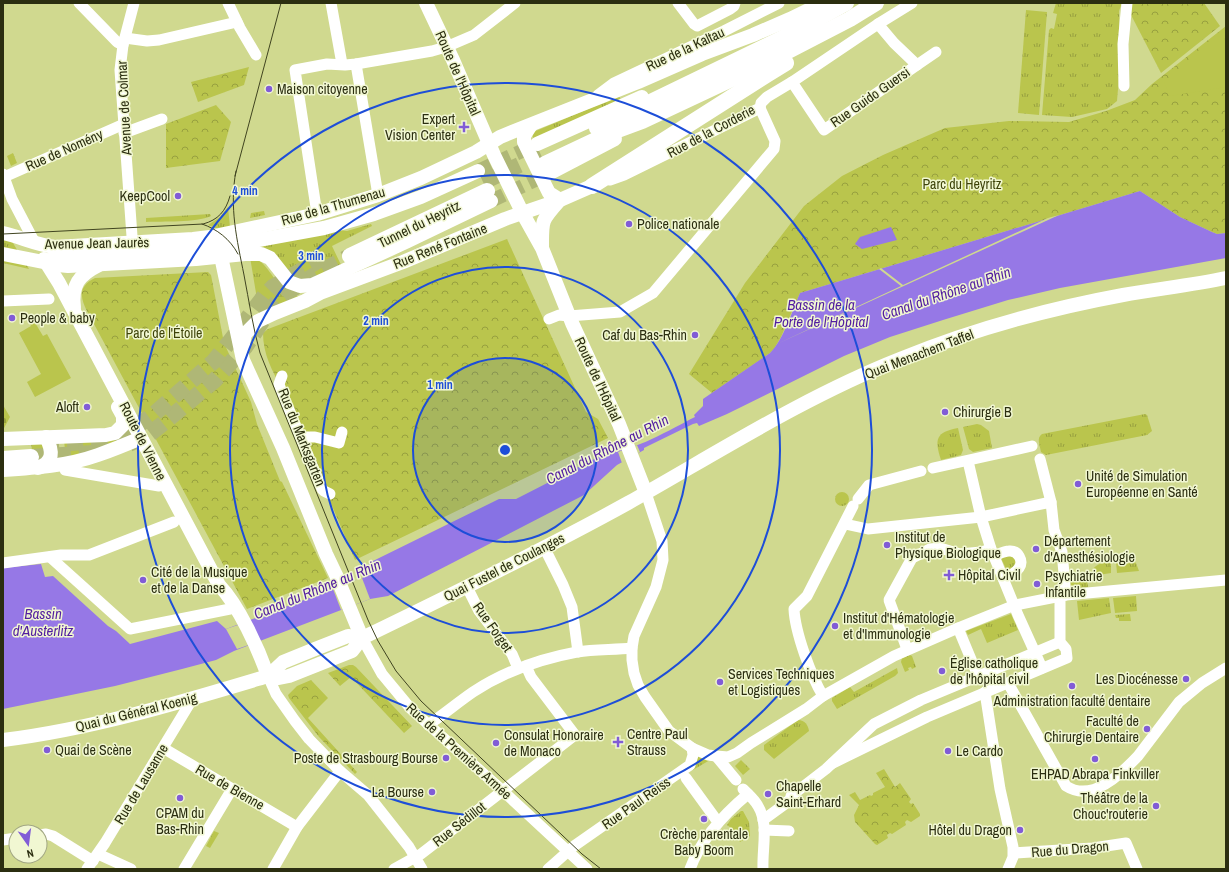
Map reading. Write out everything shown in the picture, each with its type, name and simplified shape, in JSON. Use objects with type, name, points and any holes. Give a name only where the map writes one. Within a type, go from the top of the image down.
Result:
[{"type":"highway","points":[[543,159],[667,94],[781,39],[846,3]]},
{"type":"highway","points":[[543,159],[642,121],[755,68],[850,19],[876,3]]},
{"type":"highway","points":[[592,186],[761,78],[820,44],[850,19]]},
{"type":"highway","name":"Tunnel du Heyritz","points":[[348,252],[485,186]]},
{"type":"highway","points":[[3,449],[32,458]]},
{"type":"highway","points":[[3,459],[32,458]]},
{"type":"main road","name":"Route de l'Hôpital","points":[[426,3],[489,144],[523,214],[542,248],[569,316],[626,442],[646,493]]},
{"type":"main road","name":"Rue de la Thumenau","points":[[193,239],[216,247],[378,195],[421,178],[476,152],[512,132],[638,82],[702,54],[753,35],[823,3]]},
{"type":"main road","points":[[543,159],[626,105],[801,22],[832,3]]},
{"type":"main road","points":[[532,125],[524,136],[524,142],[548,193],[560,200],[543,220],[542,248]]},
{"type":"main road","points":[[216,247],[324,228],[374,214],[421,197],[485,186]]},
{"type":"main road","points":[[216,247],[266,255],[274,262],[289,282],[300,286],[312,285],[408,241],[485,186]]},
{"type":"main road","name":"Rue de la Corderie","points":[[560,200],[592,186]]},
{"type":"main road","name":"Rue René Fontaine","points":[[320,293],[403,262],[506,219],[560,200]]},
{"type":"main road","name":"Avenue Jean Jaurès","points":[[3,233],[18,236],[35,243],[55,246],[129,251],[202,259],[216,247]]},
{"type":"main road","name":"Avenue Jean Jaurès","points":[[46,263],[60,256],[129,251],[193,239]]},
{"type":"main road","name":"Route de Vienne","points":[[35,243],[75,312],[219,585],[228,594],[236,613],[261,657],[268,676]]},
{"type":"main road","points":[[216,247],[242,357]]},
{"type":"main road","name":"Avenue Jean Jaurès","points":[[3,254],[68,266],[100,264],[129,251]]},
{"type":"main road","points":[[253,253],[263,261],[283,288],[302,295],[320,293]]},
{"type":"main road","points":[[75,312],[73,298],[76,283],[91,269],[100,264]]},
{"type":"main road","name":"Quai Menachem Taffel","points":[[646,493],[819,395],[900,359],[974,333],[1059,309],[1122,295],[1221,279]]},
{"type":"main road","points":[[242,357],[242,348],[246,334],[256,323],[275,313],[306,301],[320,293]]},
{"type":"main road","name":"Rue de la Première Armée","points":[[242,357],[283,448],[362,638]]},
{"type":"main road","points":[[3,439],[106,435],[115,433],[123,425],[123,416],[103,379],[106,371]]},
{"type":"main road","points":[[32,458],[48,463],[51,456],[51,448],[46,437]]},
{"type":"main road","points":[[3,470],[32,458],[64,464],[88,458],[141,438]]},
{"type":"main road","name":"Quai Fustel de Coulanges","points":[[362,638],[467,587],[646,493]]},
{"type":"main road","name":"Quai du Général Koenig","points":[[3,740],[49,733],[112,720],[161,708],[268,676],[279,678],[289,676],[352,651],[362,638]]},
{"type":"street","points":[[80,3],[117,42],[159,40],[237,22]]},
{"type":"street","name":"Avenue de Colmar","points":[[129,251],[131,214],[120,70],[124,41],[134,3]]},
{"type":"street","points":[[228,3],[256,55]]},
{"type":"street","points":[[331,3],[342,64]]},
{"type":"street","points":[[317,214],[295,70],[327,64],[356,64],[432,51],[446,47],[474,35],[514,3]]},
{"type":"street","points":[[678,3],[697,26],[730,9],[735,3]]},
{"type":"street","name":"Rue de la Kaltau","points":[[594,99],[614,83],[779,3]]},
{"type":"street","name":"Rue de la Corderie","points":[[592,186],[624,175],[760,108],[761,103],[767,97],[912,3]]},
{"type":"street","points":[[1124,86],[1123,44],[1127,3]]},
{"type":"street","name":"Rue Guido Guersi","points":[[792,82],[824,130],[917,64],[894,43],[878,24]]},
{"type":"street","points":[[917,64],[936,52]]},
{"type":"street","points":[[356,64],[378,195]]},
{"type":"street","points":[[549,319],[559,315],[569,316],[620,312],[653,293],[774,149],[775,141],[760,108]]},
{"type":"street","name":"Rue de Nomény","points":[[4,175],[124,128],[162,119]]},
{"type":"street","points":[[4,175],[12,199],[35,243]]},
{"type":"street","points":[[3,301],[49,299]]},
{"type":"street","name":"Rue du Marksgarten","points":[[281,380],[322,489],[330,494]]},
{"type":"street","points":[[307,437],[338,435]]},
{"type":"street","points":[[933,468],[1032,446]]},
{"type":"street","points":[[833,763],[927,717],[1067,658],[1066,649],[1060,642],[1063,596],[1062,552],[1054,530],[1051,502],[1040,459]]},
{"type":"street","points":[[968,461],[981,517],[992,552],[1042,668]]},
{"type":"street","points":[[65,470],[159,486]]},
{"type":"street","points":[[823,696],[818,687],[797,630],[794,609],[807,596],[856,503],[869,485],[921,471]]},
{"type":"street","points":[[646,493],[662,541],[662,560],[656,587],[634,636],[632,648],[634,673],[638,685],[669,731],[692,748],[708,755],[728,756],[737,753],[806,709],[823,696],[907,649],[1015,605],[1063,596],[1226,580]]},
{"type":"street","points":[[845,524],[868,529],[981,517],[1051,502]]},
{"type":"street","points":[[3,562],[61,555],[89,555],[174,522]]},
{"type":"street","points":[[544,547],[563,584],[570,602],[578,652]]},
{"type":"street","points":[[907,649],[889,600],[912,558],[930,549],[940,548],[960,554],[1009,551],[1017,553],[1020,557],[1021,565],[1011,575],[1003,578]]},
{"type":"street","points":[[50,557],[130,629],[236,613]]},
{"type":"street","name":"Rue Forget","points":[[467,587],[480,611],[575,735]]},
{"type":"street","points":[[958,628],[978,676]]},
{"type":"street","name":"Rue de la Première Armée","points":[[362,638],[382,674],[411,709],[503,790],[587,869]]},
{"type":"street","points":[[763,825],[785,804],[789,798],[833,763],[874,724],[921,700],[1060,642]]},
{"type":"street","points":[[428,725],[471,693],[504,674],[522,667],[548,658],[578,652],[632,648]]},
{"type":"street","points":[[1008,683],[1066,786],[1083,791],[1101,786],[1131,764],[1179,702],[1202,683],[1226,668]]},
{"type":"street","points":[[268,676],[276,694],[295,722],[340,771],[368,795],[416,858],[422,869]]},
{"type":"street","points":[[985,692],[1000,789],[1011,833],[1014,853],[1008,869]]},
{"type":"street","name":"Rue de Lausanne","points":[[93,861],[193,698]]},
{"type":"street","name":"Rue Sédillot","points":[[394,869],[405,862],[416,858],[575,735]]},
{"type":"street","name":"Rue de Bienne","points":[[163,748],[297,827]]},
{"type":"street","name":"Rue Paul Reiss","points":[[548,869],[567,850],[690,765],[693,755],[692,748]]},
{"type":"street","points":[[716,756],[759,808],[763,825],[763,869]]},
{"type":"street","points":[[273,869],[297,827],[340,771]]},
{"type":"street","points":[[686,778],[719,822]]},
{"type":"street","points":[[690,869],[697,853],[727,812],[742,787]]},
{"type":"street","points":[[184,869],[232,788]]},
{"type":"street","points":[[759,808],[777,810]]},
{"type":"street","points":[[763,825],[789,831]]},
{"type":"street","points":[[48,835],[53,836],[93,861],[131,869]]},
{"type":"street","name":"Rue du Dragon","points":[[1014,853],[1093,848],[1126,843],[1137,869]]},
{"type":"green space","points":[[1056,3],[1122,3],[1119,11],[1119,77],[1117,101],[1107,109],[1072,117],[1042,115],[1049,30],[1051,28],[1054,29],[1057,14],[1053,13]]},
{"type":"green space","points":[[1132,3],[1204,3],[1220,26],[1161,73],[1130,13]]},
{"type":"green space","points":[[1026,10],[1047,12],[1039,115],[1018,113]]},
{"type":"green space","name":"Parc du Heyritz","points":[[1226,26],[1226,233],[1217,234],[1180,217],[1140,191],[800,293],[781,337],[770,353],[712,393],[689,374],[745,283],[804,206],[842,176],[883,155],[945,128],[1009,121],[1069,122],[1106,111],[1135,100],[1152,84]]},
{"type":"green space","points":[[1224,34],[1226,47],[1226,87],[1170,96],[1164,82]]},
{"type":"green space","points":[[249,67],[244,85],[198,102],[191,82]]},
{"type":"green space","points":[[619,96],[621,100],[534,139],[531,133]]},
{"type":"green space","points":[[216,105],[231,122],[220,161],[166,168],[166,124]]},
{"type":"green space","points":[[13,153],[17,163],[11,166],[7,156]]},
{"type":"green space","points":[[228,207],[230,227],[218,229],[208,225],[220,217]]},
{"type":"green space","points":[[264,211],[265,215],[250,218],[251,213]]},
{"type":"green space","points":[[210,214],[211,216],[197,220],[146,222],[146,218]]},
{"type":"green space","points":[[371,224],[372,226],[332,246],[342,267],[311,281],[298,279],[248,250],[331,229],[347,231]]},
{"type":"green space","points":[[3,237],[10,238],[19,253],[3,250]]},
{"type":"green space","points":[[507,239],[586,412],[598,419],[608,438],[355,560],[282,388],[266,355],[263,333],[268,329]]},
{"type":"green space","points":[[250,257],[259,260],[283,289],[290,294],[304,298],[260,317]]},
{"type":"green space","points":[[3,260],[25,262],[29,269],[3,263]]},
{"type":"green space","name":"Parc de l'Étoile","points":[[208,272],[211,275],[224,343],[251,402],[257,424],[280,481],[282,482],[328,578],[247,609],[87,311],[82,297],[83,289],[89,281],[95,278]]},
{"type":"green space","points":[[31,316],[43,336],[47,334],[71,378],[35,397],[27,382],[41,374],[19,333],[31,326],[27,318]]},
{"type":"green space","points":[[3,405],[10,417],[3,430]]},
{"type":"green space","points":[[1145,414],[1147,415],[1152,431],[1147,435],[1046,455],[1041,452],[1039,438],[1042,434]]},
{"type":"green space","points":[[977,424],[989,431],[992,448],[973,452],[969,449],[963,427]]},
{"type":"green space","points":[[958,428],[963,450],[961,455],[941,460],[938,442],[941,434]]},
{"type":"green space","points":[[118,435],[121,442],[66,460],[64,440]]},
{"type":"green space","points":[[31,441],[43,444],[46,458],[33,461]]},
{"type":"green space","points":[[839,492],[845,492],[849,496],[849,502],[845,506],[839,506],[835,502],[835,496]]},
{"type":"green space","points":[[1013,555],[1018,562],[1008,573],[1000,556]]},
{"type":"green space","points":[[1131,560],[1136,563],[1139,571],[1117,573],[1116,562]]},
{"type":"green space","points":[[1102,563],[1111,563],[1111,573],[1092,576],[1094,567]]},
{"type":"green space","points":[[1087,579],[1088,587],[1069,588],[1068,581]]},
{"type":"green space","points":[[1136,596],[1137,611],[1115,613],[1113,598]]},
{"type":"green space","points":[[1109,598],[1111,613],[1079,620],[1077,601]]},
{"type":"green space","points":[[1011,614],[1018,630],[987,643],[981,629],[968,635],[966,631]]},
{"type":"green space","points":[[1130,614],[1131,621],[1119,621],[1119,618],[1116,618],[1115,615]]},
{"type":"green space","points":[[910,655],[912,656],[916,667],[912,669],[911,667],[908,668],[909,670],[905,672],[901,662],[902,658]]},
{"type":"green space","points":[[349,665],[356,667],[412,726],[404,733],[351,677],[340,686],[328,673]]},
{"type":"green space","points":[[897,668],[898,673],[895,676],[837,709],[832,701],[832,698],[850,687],[854,692]]},
{"type":"green space","points":[[311,680],[328,698],[308,718],[357,772],[355,774],[319,737],[289,698],[288,695],[297,686]]},
{"type":"green space","points":[[798,720],[806,723],[809,731],[774,759],[764,750],[764,745]]},
{"type":"green space","points":[[699,756],[710,760],[693,770],[696,758]]},
{"type":"green space","points":[[741,760],[750,769],[743,775],[735,766]]},
{"type":"green space","points":[[884,769],[895,787],[900,783],[911,799],[909,802],[911,804],[913,803],[920,816],[911,822],[907,820],[905,822],[906,825],[892,834],[890,833],[887,835],[888,838],[877,845],[855,822],[854,815],[859,805],[849,795],[855,792],[860,800],[873,795],[873,793],[885,787],[876,773]]},
{"type":"green space","points":[[743,811],[749,822],[750,836],[740,842],[734,830],[727,825],[731,819]]},
{"type":"green space","points":[[214,831],[219,833],[210,848],[206,846]]},
{"type":"water","points":[[1140,191],[1180,217],[1217,234],[1226,233],[1226,258],[1060,288],[1008,300],[890,337],[844,356],[727,414],[699,426],[697,423],[693,424],[644,448],[644,450],[617,465],[584,495],[388,596],[370,599],[234,651],[216,660],[115,686],[3,709],[3,568],[41,564],[45,577],[53,576],[130,644],[217,621],[226,629],[363,578],[364,570],[373,561],[499,499],[516,499],[608,452],[618,451],[640,444],[695,417],[694,415],[703,406],[703,399],[770,353],[784,333],[800,293]]},
{"type":"water","points":[[891,227],[897,240],[862,249],[855,244],[860,237]]},
{"type":"pier","points":[[1059,215],[777,344],[901,286],[879,269],[881,268],[903,285],[1048,218]]},
{"type":"pier","points":[[637,445],[640,452],[622,463],[618,452]]},
{"type":"pier","points":[[362,578],[370,599],[341,610],[333,589]]},
{"type":"pier","points":[[250,621],[260,641],[237,649],[226,629]]},
{"type":"tunnel","points":[[478,171],[537,144]]},
{"type":"tunnel","points":[[483,182],[541,155]]},
{"type":"tunnel","points":[[491,201],[550,173]]},
{"type":"tunnel","points":[[129,444],[147,436],[215,380],[246,346],[266,315],[283,295],[318,273],[350,256]]},
{"type":"tunnel","points":[[43,446],[103,440],[124,433],[140,424],[154,414],[213,362],[265,295],[273,287],[321,259]]},
{"type":"tunnel","points":[[31,457],[93,453]]},
{"type":"tram line","points":[[235,176],[281,3]]},
{"type":"tram line","points":[[236,171],[233,198],[235,223],[251,314],[260,353],[368,620],[378,641],[396,671],[421,701],[582,854],[601,869]]},
{"type":"tram line","points":[[3,234],[203,224],[213,220],[221,214],[230,196]]},
{"type":"tram line","points":[[202,224],[223,235],[238,254]]},
{"type":"place","name":"Maison citoyenne","points":[[269,89]]},
{"type":"place","name":"Expert Vision Center","points":[[464,127]]},
{"type":"place","name":"KeepCool","points":[[178,196]]},
{"type":"place","name":"Police nationale","points":[[629,224]]},
{"type":"place","name":"People & baby","points":[[12,318]]},
{"type":"place","name":"Caf du Bas-Rhin","points":[[695,335]]},
{"type":"place","name":"Aloft","points":[[87,407]]},
{"type":"place","name":"Chirurgie B","points":[[945,412]]},
{"type":"place","name":"Unité de Simulation Européenne en Santé","points":[[1078,484]]},
{"type":"place","name":"Institut de Physique Biologique","points":[[887,545]]},
{"type":"place","name":"Département d'Anesthésiologie","points":[[1036,549]]},
{"type":"place","name":"Hôpital Civil","points":[[949,575]]},
{"type":"place","name":"Cité de la Musique et de la Danse","points":[[143,580]]},
{"type":"place","name":"Psychiatrie Infantile","points":[[1037,584]]},
{"type":"place","name":"Institut d'Hématologie et d'Immunologie","points":[[835,626]]},
{"type":"place","name":"Église catholique de l'hôpital civil","points":[[942,671]]},
{"type":"place","name":"Les Diocénesse","points":[[1186,679]]},
{"type":"place","name":"Services Techniques et Logistiques","points":[[720,682]]},
{"type":"place","name":"Administration faculté dentaire","points":[[1072,686]]},
{"type":"place","name":"Faculté de Chirurgie Dentaire","points":[[1147,729]]},
{"type":"place","name":"Centre Paul Strauss","points":[[618,742]]},
{"type":"place","name":"Consulat Honoraire de Monaco","points":[[496,743]]},
{"type":"place","name":"Quai de Scène","points":[[47,750]]},
{"type":"place","name":"Le Cardo","points":[[948,751]]},
{"type":"place","name":"Poste de Strasbourg Bourse","points":[[446,758]]},
{"type":"place","name":"EHPAD Abrapa Finkviller","points":[[1095,759]]},
{"type":"place","name":"La Bourse","points":[[432,792]]},
{"type":"place","name":"Chapelle Saint-Erhard","points":[[768,794]]},
{"type":"place","name":"CPAM du Bas-Rhin","points":[[180,798]]},
{"type":"place","name":"Théâtre de la Chouc'routerie","points":[[1156,806]]},
{"type":"place","name":"Crèche parentale Baby Boom","points":[[704,819]]},
{"type":"place","name":"Hôtel du Dragon","points":[[1020,830]]},
{"type":"water label","name":"Canal du Rhône au Rhin","points":[[946,293]]},
{"type":"water label","name":"Bassin de la Porte de l’Hôpital","points":[[821,312]]},
{"type":"water label","name":"Canal du Rhône au Rhin","points":[[607,449]]},
{"type":"water label","name":"Canal du Rhône au Rhin","points":[[317,589]]},
{"type":"water label","name":"Bassin d'Austerlitz","points":[[43,622]]}]
